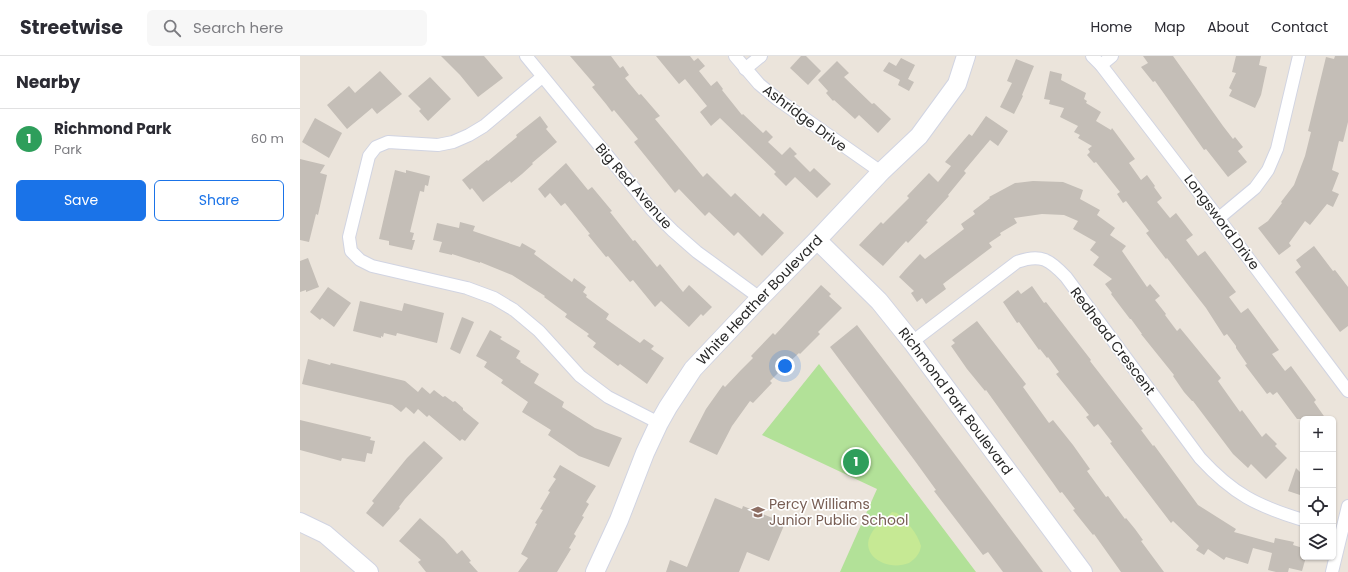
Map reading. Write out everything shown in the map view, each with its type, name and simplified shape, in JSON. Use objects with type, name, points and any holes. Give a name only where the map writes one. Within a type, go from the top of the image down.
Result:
[{"type":"street","name":"Big Red Avenue","points":[[526,56],[652,210],[697,252],[760,298]]},
{"type":"street","name":"Ashridge Drive","points":[[735,56],[759,84],[777,99],[881,172]]},
{"type":"street","points":[[745,69],[761,56]]},
{"type":"street","name":"White Heather Boulevard","points":[[595,572],[619,520],[659,423],[693,370],[881,172],[919,136],[941,108],[956,84],[966,56]]},
{"type":"street","name":"Longsword Drive","points":[[1092,56],[1101,64],[1348,390]]},
{"type":"street","points":[[1101,64],[1112,56]]},
{"type":"street","points":[[1219,218],[1255,188],[1268,170],[1277,149],[1299,56]]},
{"type":"street","points":[[542,77],[484,126],[453,142],[438,145],[388,142],[376,147],[369,156],[352,222],[349,237],[351,251],[360,260],[372,266],[467,288],[494,298],[514,310],[540,331],[580,376],[608,397],[659,423]]},
{"type":"street","name":"Richmond Park Boulevard","points":[[817,240],[879,301],[912,342],[1083,572]]},
{"type":"street","name":"Redhead Crescent","points":[[912,342],[1017,262],[1028,257],[1040,258],[1054,264],[1066,277],[1200,458],[1215,474],[1230,488],[1252,501],[1300,519]]},
{"type":"street","points":[[1332,572],[1337,529],[1348,506]]},
{"type":"street","points":[[300,522],[325,534],[369,572]]},
{"type":"green space","points":[[819,364],[976,572],[840,572],[877,489],[762,435]]},
{"type":"green space","points":[[892,512],[897,513],[908,524],[917,536],[921,546],[918,554],[913,560],[909,563],[901,565],[892,565],[877,560],[869,549],[868,542],[871,534]]},
{"type":"building","points":[[441,56],[484,56],[503,78],[478,97],[460,75]]},
{"type":"building","points":[[570,56],[611,56],[620,68],[623,66],[629,75],[625,78],[639,95],[641,94],[660,116],[655,119],[703,177],[707,173],[731,197],[735,193],[760,217],[763,213],[784,233],[762,256],[738,232],[734,236],[709,212],[705,216],[679,189],[675,193],[634,142],[638,139],[614,110],[612,112],[592,87],[595,85]]},
{"type":"building","points":[[656,56],[690,56],[694,61],[698,58],[705,66],[699,71],[711,86],[717,81],[723,89],[722,90],[742,115],[743,114],[763,133],[766,130],[773,137],[768,142],[782,155],[790,147],[797,154],[794,156],[810,172],[814,168],[831,184],[817,198],[795,177],[786,186],[774,174],[776,172],[720,118],[711,126],[700,112],[707,106],[685,79],[679,84]]},
{"type":"building","points":[[801,56],[806,56],[821,71],[808,85],[790,68]]},
{"type":"building","points":[[1143,56],[1173,56],[1233,139],[1235,137],[1243,147],[1238,151],[1247,162],[1228,177],[1206,149],[1204,150],[1155,81],[1153,82],[1141,67],[1148,63]]},
{"type":"building","points":[[1236,56],[1261,56],[1259,65],[1267,67],[1261,95],[1255,108],[1229,96],[1232,90],[1229,88],[1236,73],[1232,72]]},
{"type":"building","points":[[1335,56],[1348,56],[1348,122],[1343,142],[1339,141],[1332,170],[1339,173],[1332,191],[1339,194],[1333,207],[1327,204],[1310,225],[1305,221],[1289,243],[1291,246],[1279,255],[1258,228],[1268,221],[1294,185],[1305,156],[1311,132],[1308,131],[1326,57],[1334,59]]},
{"type":"building","points":[[901,58],[915,65],[908,79],[914,82],[909,91],[898,85],[900,80],[883,71],[889,62],[896,66]]},
{"type":"building","points":[[1016,59],[1034,66],[1022,95],[1023,96],[1014,114],[1000,107],[1012,83],[1007,81]]},
{"type":"building","points":[[837,61],[849,73],[844,77],[872,104],[874,103],[891,119],[878,133],[859,115],[855,119],[834,100],[833,101],[826,93],[828,91],[818,80]]},
{"type":"building","points":[[380,71],[402,94],[377,114],[372,108],[347,129],[327,105],[349,86],[355,93]]},
{"type":"building","points":[[1050,71],[1062,74],[1061,80],[1086,93],[1084,99],[1087,101],[1086,103],[1101,112],[1096,121],[1111,130],[1112,128],[1135,159],[1129,163],[1141,180],[1147,175],[1155,186],[1154,187],[1162,198],[1157,202],[1170,218],[1176,213],[1193,235],[1186,240],[1198,256],[1205,251],[1236,292],[1229,297],[1241,313],[1248,308],[1279,350],[1272,354],[1285,371],[1291,366],[1316,400],[1314,402],[1324,416],[1300,416],[1300,419],[1297,419],[1277,392],[1273,395],[1270,392],[1267,394],[1245,365],[1247,364],[1227,334],[1224,336],[1206,308],[1146,233],[1149,231],[1126,201],[1123,203],[1117,194],[1120,192],[1096,162],[1094,163],[1087,155],[1090,152],[1088,149],[1092,146],[1078,138],[1080,135],[1074,132],[1078,126],[1060,117],[1064,108],[1049,104],[1050,100],[1044,99]]},
{"type":"building","points":[[430,77],[451,99],[428,121],[419,111],[421,109],[408,96]]},
{"type":"building","points":[[540,116],[548,127],[546,129],[557,142],[511,183],[510,181],[483,202],[472,188],[470,190],[462,180],[487,160],[488,161],[517,137],[516,135]]},
{"type":"building","points":[[986,116],[1008,131],[998,146],[990,140],[964,171],[966,173],[948,195],[949,196],[926,221],[928,222],[908,243],[906,241],[883,266],[859,245],[881,222],[883,224],[909,198],[907,196],[929,173],[938,182],[951,166],[945,162],[969,134],[972,136]]},
{"type":"building","points":[[315,118],[342,133],[329,158],[302,142]]},
{"type":"building","points":[[300,159],[325,165],[320,173],[327,175],[318,215],[316,214],[309,242],[300,240]]},
{"type":"building","points":[[566,163],[588,190],[592,187],[612,211],[610,212],[633,241],[635,240],[657,267],[660,264],[683,292],[689,285],[712,307],[703,316],[701,314],[689,327],[661,301],[655,307],[633,280],[630,282],[608,256],[606,257],[565,203],[561,206],[550,193],[545,198],[538,189]]},
{"type":"building","points":[[395,170],[406,173],[406,170],[430,176],[428,186],[425,185],[424,192],[420,191],[410,232],[414,233],[412,240],[415,240],[412,250],[389,245],[389,241],[379,239]]},
{"type":"building","points":[[1033,181],[1063,182],[1083,190],[1080,199],[1100,210],[1097,215],[1115,228],[1110,235],[1126,246],[1122,251],[1147,287],[1150,284],[1160,296],[1155,300],[1166,314],[1165,315],[1177,331],[1180,328],[1221,378],[1218,381],[1240,412],[1242,410],[1262,437],[1266,433],[1277,444],[1275,446],[1287,458],[1266,479],[1251,464],[1248,468],[1233,454],[1193,401],[1184,392],[1173,376],[1174,375],[1111,294],[1112,293],[1105,284],[1112,279],[1093,265],[1099,257],[1090,250],[1096,242],[1073,229],[1078,221],[1064,215],[1042,214],[1014,218],[1017,223],[1000,233],[1001,235],[989,243],[992,247],[943,284],[946,289],[926,304],[922,298],[917,302],[911,293],[914,291],[899,277],[920,254],[925,259],[964,229],[961,224],[975,214],[973,211],[990,198],[989,197],[1015,183]]},
{"type":"building","points":[[460,222],[475,226],[473,231],[520,247],[522,243],[536,251],[534,254],[572,282],[574,278],[586,287],[583,292],[587,295],[586,297],[609,314],[606,319],[640,343],[644,339],[654,346],[651,349],[664,358],[647,384],[620,364],[618,366],[593,347],[596,343],[587,336],[589,334],[565,317],[567,314],[544,297],[545,296],[512,275],[480,262],[439,252],[442,242],[433,240],[437,223],[459,228]]},
{"type":"building","points":[[1314,246],[1333,271],[1335,270],[1348,287],[1348,326],[1340,332],[1295,272],[1301,267],[1296,260]]},
{"type":"building","points":[[308,258],[319,287],[306,292],[306,290],[300,292],[300,261]]},
{"type":"building","points":[[821,285],[831,294],[829,296],[842,308],[818,332],[820,334],[770,381],[772,383],[753,403],[750,401],[732,426],[717,455],[689,442],[706,409],[723,385],[725,387],[753,358],[751,356],[773,333],[775,335]]},
{"type":"building","points":[[1032,286],[1044,303],[1046,302],[1143,429],[1141,430],[1153,446],[1154,445],[1198,505],[1236,529],[1234,532],[1274,543],[1275,538],[1294,542],[1293,545],[1300,547],[1300,560],[1305,560],[1302,571],[1289,568],[1288,572],[1268,570],[1272,553],[1253,548],[1248,564],[1226,557],[1224,560],[1208,549],[1204,555],[1196,550],[1199,546],[1173,521],[1171,523],[1110,443],[1112,442],[1098,424],[1094,427],[1086,417],[1089,415],[1056,374],[1059,372],[1048,357],[1047,358],[1040,349],[1039,350],[1019,322],[1017,323],[1003,302],[1018,290],[1021,294]]},
{"type":"building","points":[[328,287],[351,303],[334,327],[322,318],[320,320],[310,312]]},
{"type":"building","points":[[360,301],[402,311],[404,303],[444,313],[437,343],[397,333],[396,336],[384,333],[383,337],[381,336],[381,338],[353,331]]},
{"type":"building","points":[[462,317],[474,322],[460,354],[450,349]]},
{"type":"building","points":[[977,321],[1026,384],[1023,387],[1049,423],[1053,420],[1073,445],[1090,469],[1087,471],[1106,497],[1108,496],[1125,519],[1126,518],[1135,529],[1143,540],[1141,541],[1164,572],[1121,572],[1094,534],[1093,535],[1073,510],[1075,509],[1062,492],[1060,493],[986,390],[985,391],[967,369],[951,346],[955,343],[952,340]]},
{"type":"building","points":[[857,325],[1043,572],[1003,572],[988,552],[983,555],[934,491],[936,490],[830,347]]},
{"type":"building","points":[[490,330],[502,337],[500,339],[520,351],[516,358],[539,374],[534,383],[564,402],[562,407],[595,428],[622,438],[609,467],[579,456],[548,435],[551,430],[522,412],[528,402],[501,383],[503,380],[484,367],[487,362],[476,356]]},
{"type":"building","points":[[308,359],[405,381],[418,392],[422,387],[430,394],[434,390],[443,397],[445,396],[453,402],[455,401],[463,408],[463,410],[479,423],[465,441],[462,439],[460,441],[429,415],[427,417],[418,409],[414,414],[406,407],[401,412],[392,405],[302,384]]},
{"type":"building","points":[[300,420],[371,437],[370,440],[375,441],[372,454],[367,453],[365,462],[342,458],[341,461],[300,450]]},
{"type":"building","points":[[424,441],[443,458],[405,499],[399,507],[400,508],[383,527],[366,513],[374,503],[372,501],[407,458]]},
{"type":"building","points":[[560,465],[596,486],[586,502],[589,504],[582,516],[584,517],[574,534],[576,536],[569,548],[571,549],[557,572],[518,572],[528,558],[521,554],[537,524],[535,523],[543,510],[540,509],[550,492],[548,491],[556,479],[553,477]]},
{"type":"building","points":[[1296,468],[1300,472],[1300,495],[1288,491]]},
{"type":"building","points":[[715,498],[742,509],[743,506],[785,523],[769,561],[747,552],[739,572],[666,572],[670,560],[687,567]]},
{"type":"building","points":[[420,518],[444,539],[457,554],[462,550],[471,561],[469,562],[478,572],[426,572],[418,562],[421,560],[399,541]]},
{"type":"place","name":"Richmond Park","points":[[856,462]]},
{"type":"place","name":"Percy Williams Junior Public School","points":[[758,512]]}]
